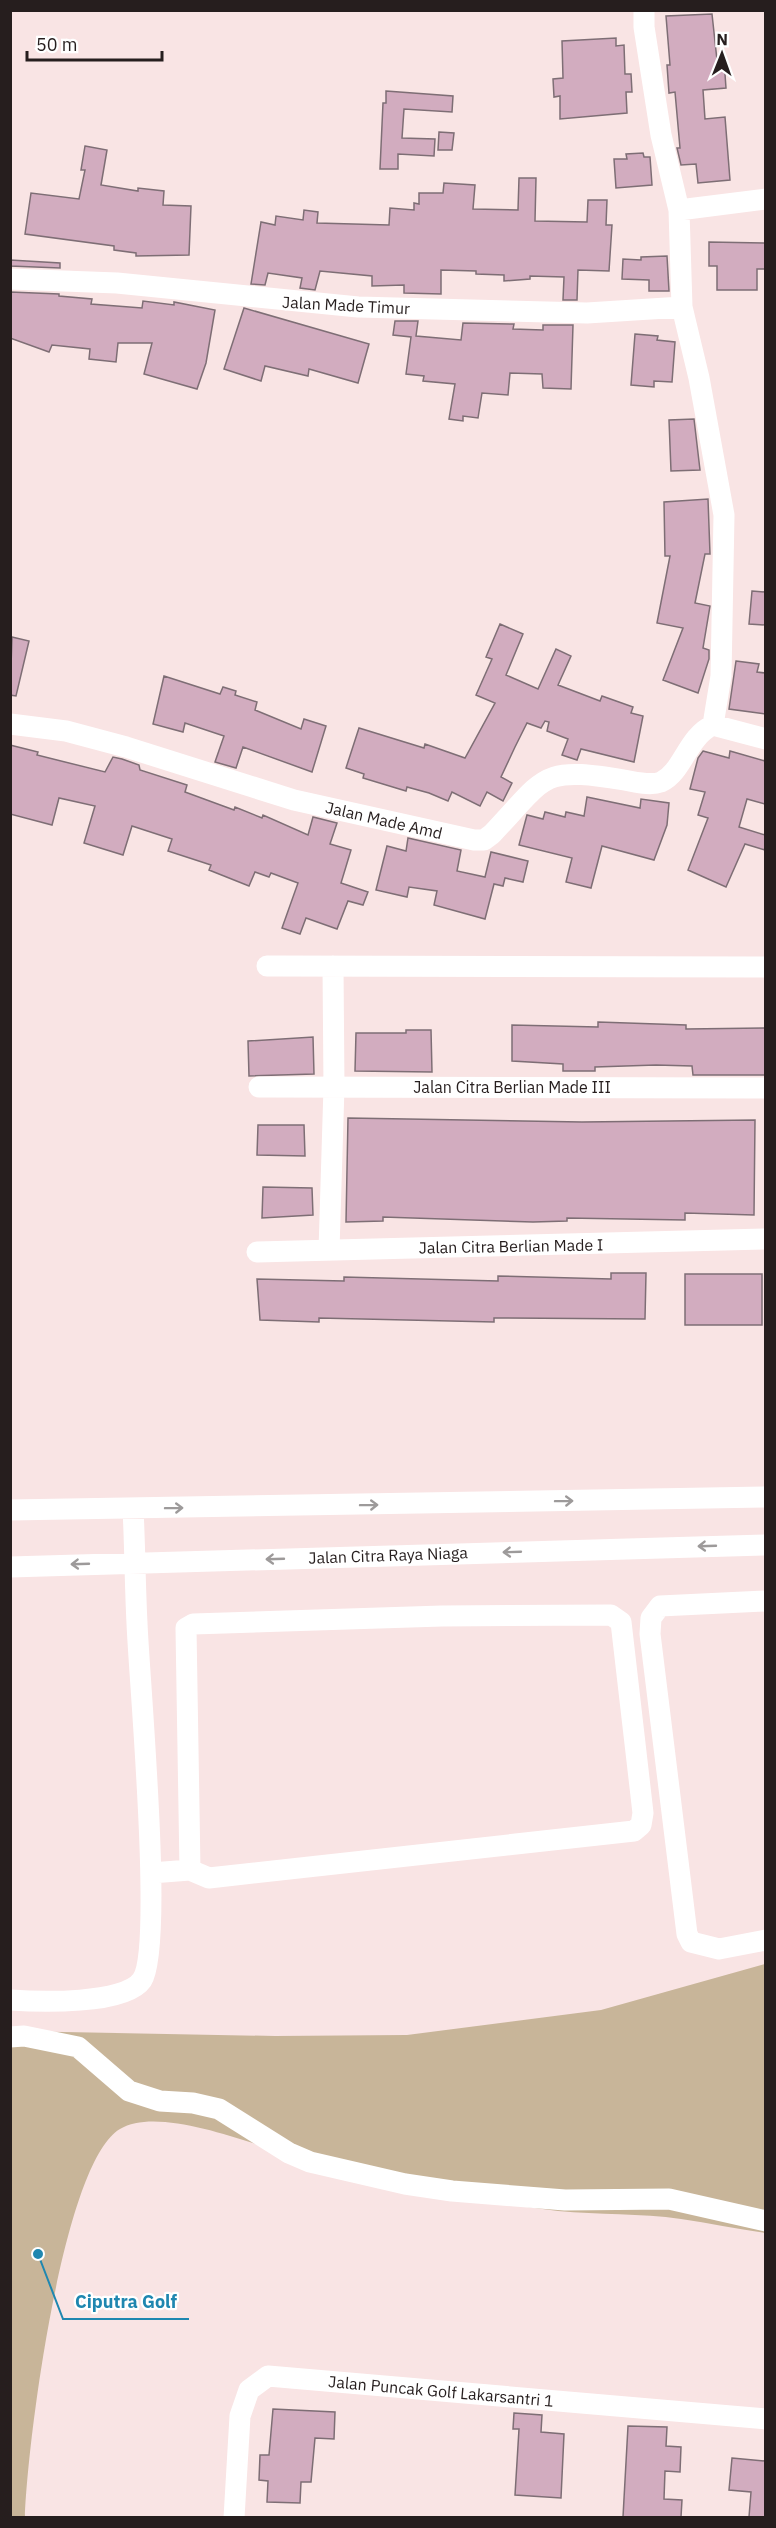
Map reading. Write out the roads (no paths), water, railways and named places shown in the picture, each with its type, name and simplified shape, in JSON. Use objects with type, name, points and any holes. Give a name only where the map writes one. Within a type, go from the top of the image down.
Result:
[{"type":"street","points":[[644,10],[644,27],[661,135],[679,210],[682,307],[699,378],[724,515],[721,676],[713,725],[765,738]]},
{"type":"street","points":[[679,210],[765,199]]},
{"type":"street","name":"Jalan Made Timur","points":[[10,279],[117,283],[358,307],[587,313],[682,307]]},
{"type":"street","name":"Jalan Made Amd","points":[[10,724],[66,732],[126,747],[294,800],[474,840],[484,840],[492,834],[536,786],[545,779],[560,774],[584,773],[648,784],[660,782],[671,774],[696,737],[713,725]]},
{"type":"street","points":[[267,966],[765,967]]},
{"type":"street","points":[[329,1250],[334,1087],[333,966]]},
{"type":"street","name":"Jalan Citra Berlian Made III","points":[[260,1088],[765,1088]]},
{"type":"street","name":"Jalan Citra Berlian Made I","points":[[257,1252],[765,1239]]},
{"type":"street","points":[[10,1510],[765,1497]]},
{"type":"street","points":[[10,2000],[34,2002],[95,1998],[128,1990],[142,1980],[149,1959],[151,1873],[133,1509]]},
{"type":"street","name":"Jalan Citra Raya Niaga","points":[[10,1567],[765,1545]]},
{"type":"street","points":[[765,1601],[660,1606],[651,1618],[650,1634],[687,1934],[692,1942],[719,1949],[765,1940]]},
{"type":"street","points":[[151,1873],[190,1870],[209,1878],[634,1831],[641,1825],[643,1813],[621,1622],[611,1615],[442,1616],[193,1624],[186,1628],[190,1870]]},
{"type":"street","points":[[10,2037],[24,2036],[78,2047],[129,2091],[160,2101],[193,2103],[219,2109],[289,2153],[310,2162],[452,2192],[565,2200],[669,2199],[765,2221]]},
{"type":"street","name":"Jalan Puncak Golf Lakarsantri 1","points":[[234,2517],[240,2416],[249,2390],[268,2376],[765,2420]]},
{"type":"place","name":"Ciputra Golf","points":[[38,2254]]}]
